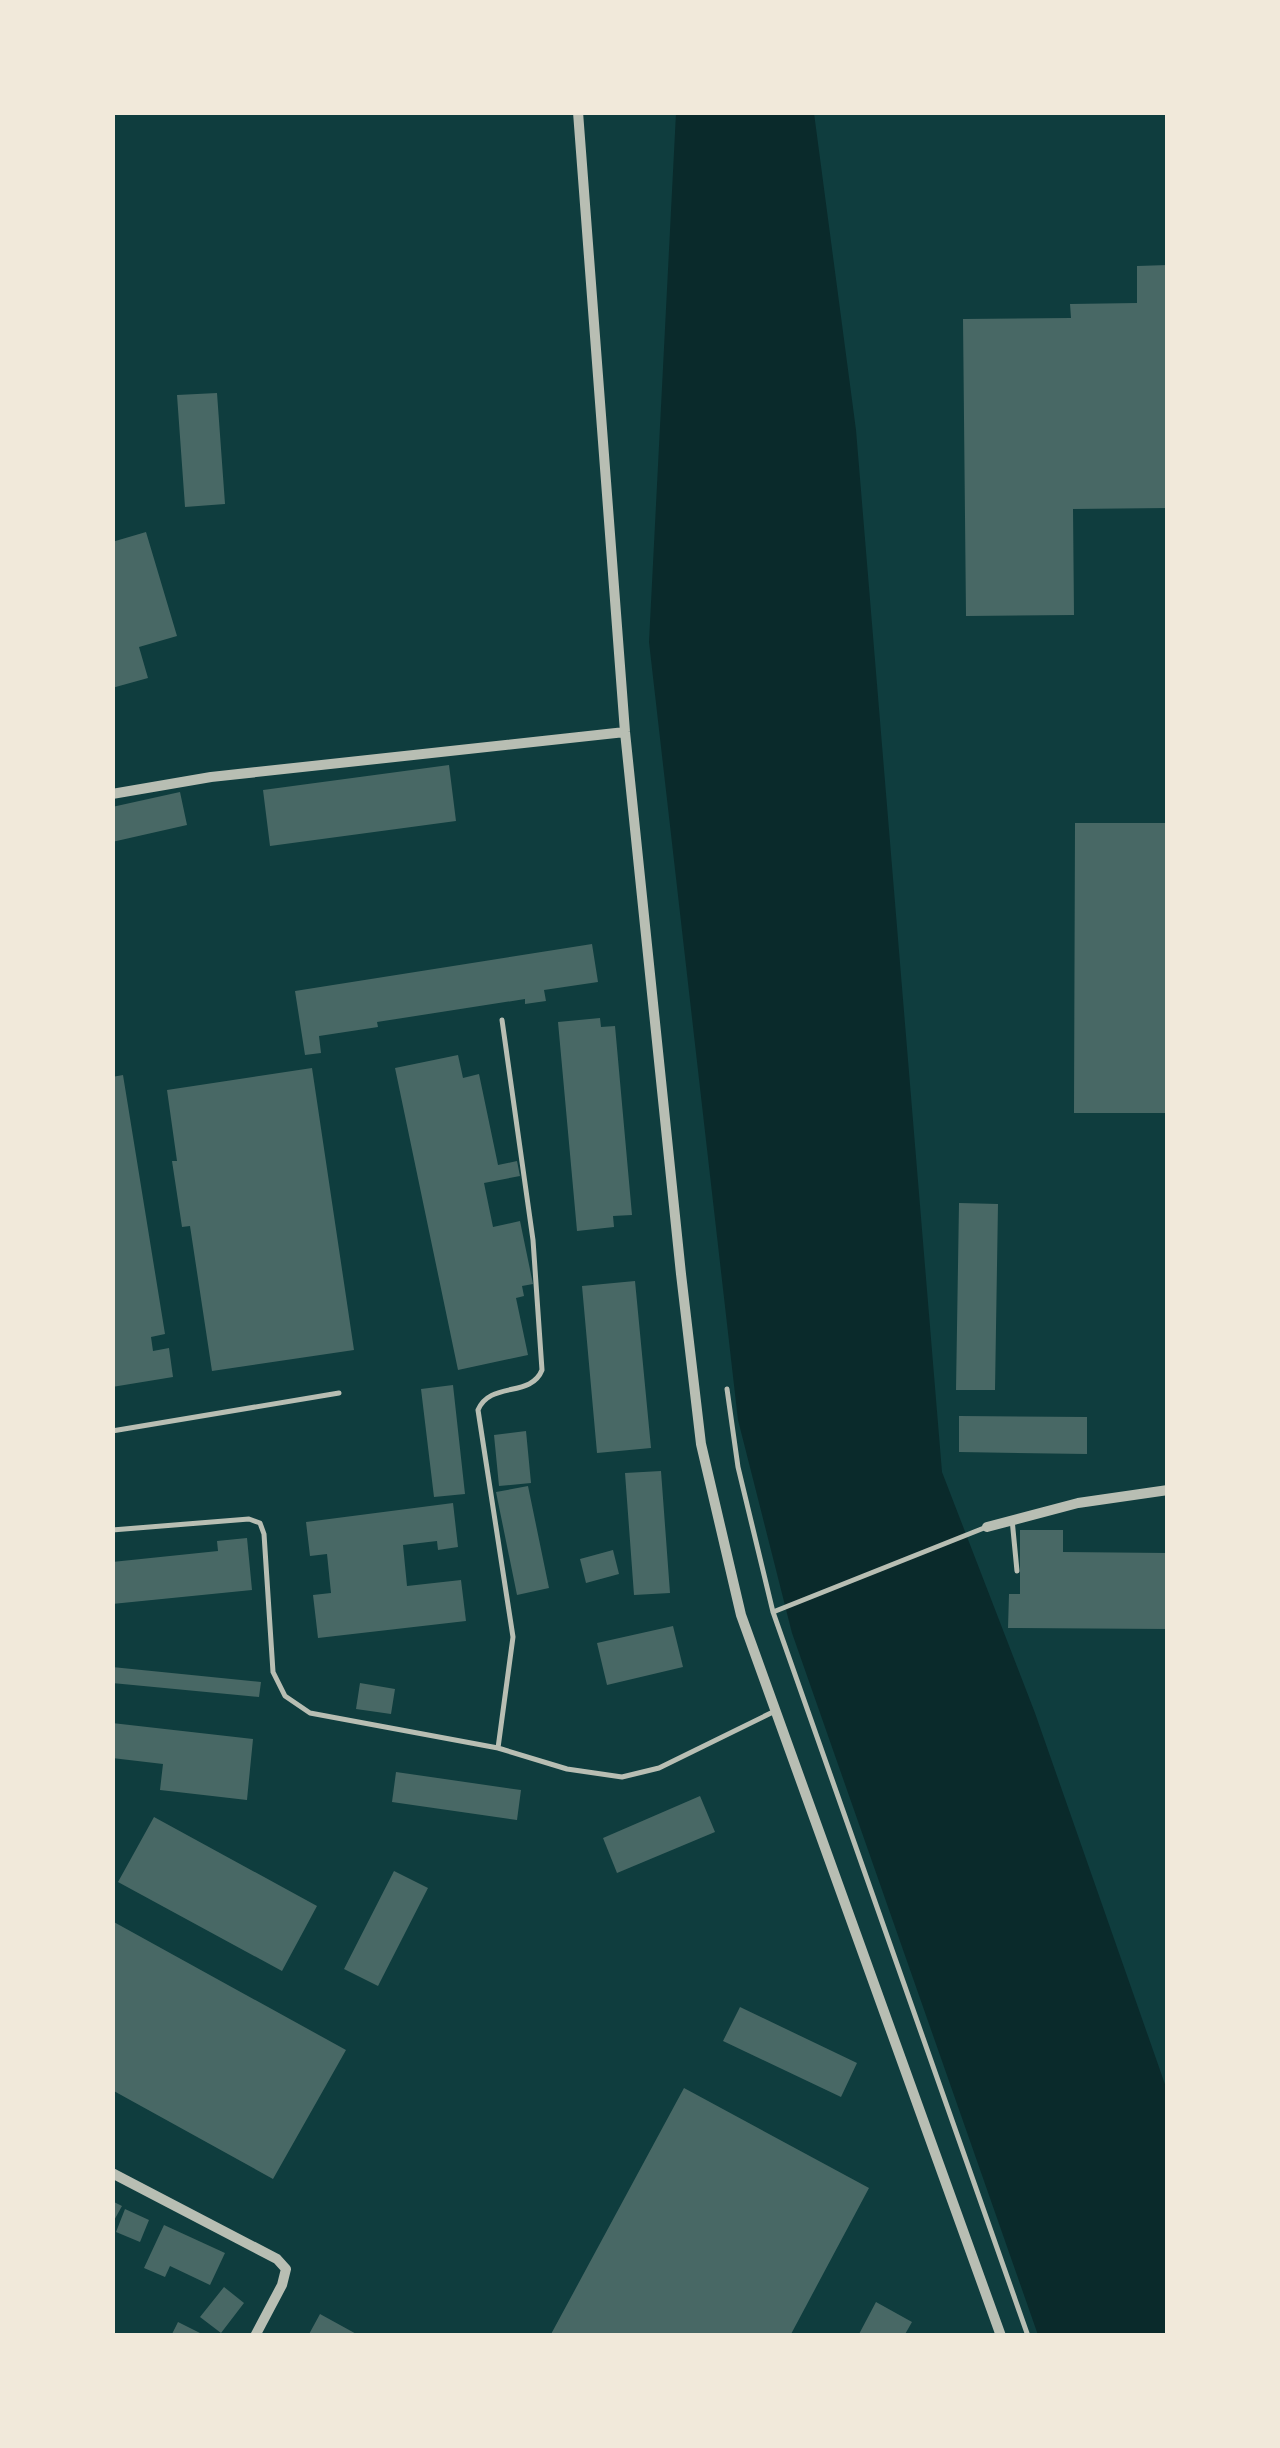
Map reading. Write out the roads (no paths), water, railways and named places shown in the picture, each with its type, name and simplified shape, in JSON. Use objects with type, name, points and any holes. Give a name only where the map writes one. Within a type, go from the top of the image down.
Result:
[{"type":"street","points":[[578,112],[626,732],[702,1444],[741,1615],[1000,2336]]},
{"type":"street","points":[[112,794],[211,777],[626,732]]},
{"type":"street","points":[[987,1527],[1078,1502],[1168,1490]]},
{"type":"street","points":[[112,2174],[277,2258],[286,2270],[282,2286],[256,2336]]},
{"type":"lane","points":[[498,1748],[514,1637],[478,1410],[489,1395],[532,1384],[542,1370],[533,1240],[502,1020]]},
{"type":"lane","points":[[727,1389],[738,1467],[774,1612],[1028,2336]]},
{"type":"lane","points":[[112,1431],[339,1394]]},
{"type":"lane","points":[[112,1530],[249,1519],[260,1523],[264,1534],[273,1672],[285,1696],[310,1713],[498,1748],[567,1769],[622,1777],[658,1768],[776,1710]]},
{"type":"lane","points":[[1012,1519],[1017,1571]]},
{"type":"lane","points":[[774,1612],[987,1527]]},
{"type":"water","points":[[676,113],[814,113],[856,430],[942,1472],[1035,1713],[1167,2090],[1167,2335],[1038,2335],[792,1633],[738,1420],[649,642]]}]
